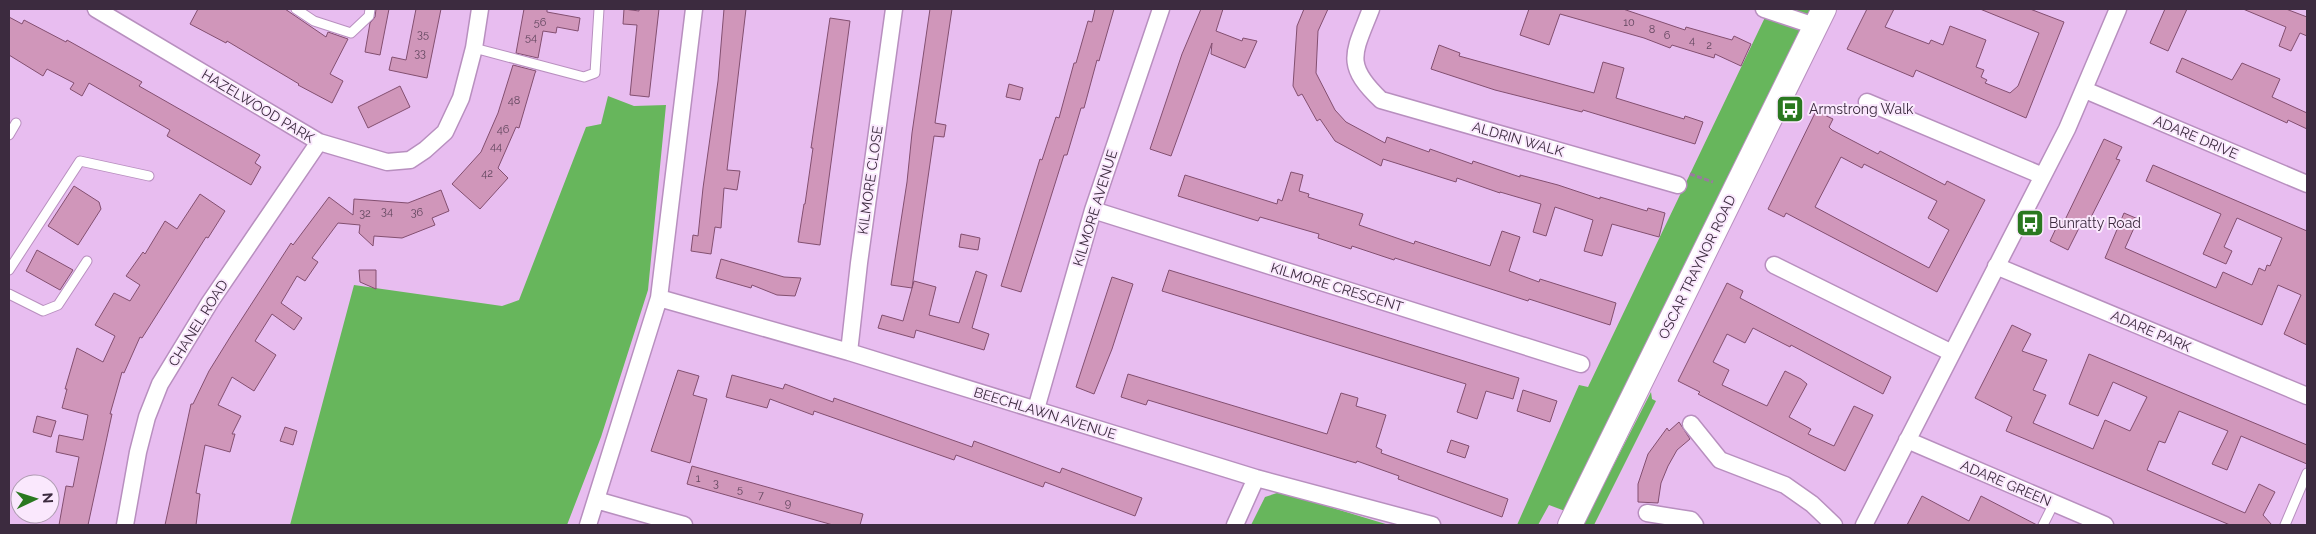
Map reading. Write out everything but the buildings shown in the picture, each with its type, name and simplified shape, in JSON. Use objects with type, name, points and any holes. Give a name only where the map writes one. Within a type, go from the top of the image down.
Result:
[{"type":"main road","name":"OSCAR TRAYNOR ROAD","points":[[1570,525],[1819,18]]},
{"type":"street","name":"HAZELWOOD PARK","points":[[96,9],[319,142],[387,162],[410,160],[425,150],[445,132],[461,98],[474,48],[480,9]]},
{"type":"street","points":[[588,525],[659,298],[694,9]]},
{"type":"street","name":"KILMORE CLOSE","points":[[849,352],[859,263],[894,9]]},
{"type":"street","name":"KILMORE AVENUE","points":[[1036,410],[1093,210],[1161,9]]},
{"type":"street","name":"ALDRIN WALK","points":[[1371,9],[1356,48],[1356,68],[1363,82],[1381,100],[1678,185]]},
{"type":"street","points":[[1764,9],[1819,18]]},
{"type":"street","points":[[1864,525],[2085,90],[2118,9]]},
{"type":"street","name":"ADARE DRIVE","points":[[2085,90],[2307,184]]},
{"type":"street","points":[[1867,102],[2042,176]]},
{"type":"street","name":"CHANEL ROAD","points":[[125,525],[138,452],[147,418],[160,384],[210,302],[319,142]]},
{"type":"street","name":"KILMORE CRESCENT","points":[[1093,210],[1580,364]]},
{"type":"street","points":[[1774,265],[1952,353]]},
{"type":"street","name":"ADARE PARK","points":[[1996,266],[2307,396]]},
{"type":"street","name":"BEECHLAWN AVENUE","points":[[659,298],[849,352],[1256,478],[1432,525]]},
{"type":"street","points":[[1691,424],[1720,460],[1785,485],[1812,504],[1834,525]]},
{"type":"street","name":"ADARE GREEN","points":[[1907,440],[2105,525]]},
{"type":"street","points":[[1235,525],[1256,478]]},
{"type":"street","points":[[596,500],[684,525]]},
{"type":"street","points":[[1647,513],[1690,520],[1695,525]]},
{"type":"lane","points":[[296,9],[314,21],[351,33],[369,16],[370,9]]},
{"type":"lane","points":[[474,48],[584,76],[595,73],[599,9]]},
{"type":"lane","points":[[9,135],[16,123]]},
{"type":"lane","points":[[9,270],[80,161],[149,176]]},
{"type":"lane","points":[[9,294],[43,311],[58,305],[87,261]]},
{"type":"lane","points":[[2285,525],[2307,473]]},
{"type":"lane","points":[[2043,525],[2054,503]]},
{"type":"green space","points":[[1769,9],[1811,9],[1565,511],[1549,505],[1538,525],[1517,525],[1579,385],[1588,387]]},
{"type":"green space","points":[[608,96],[634,106],[666,105],[648,290],[601,437],[567,525],[290,525],[354,285],[502,306],[519,300],[586,127],[601,124]]},
{"type":"green space","points":[[1651,392],[1652,399],[1656,401],[1594,525],[1583,525]]},
{"type":"green space","points":[[1280,492],[1389,525],[1251,525],[1265,497]]},
{"type":"place","name":"Armstrong Walk","points":[[1790,109]]},
{"type":"place","name":"Bunratty Road","points":[[2030,223]]}]
